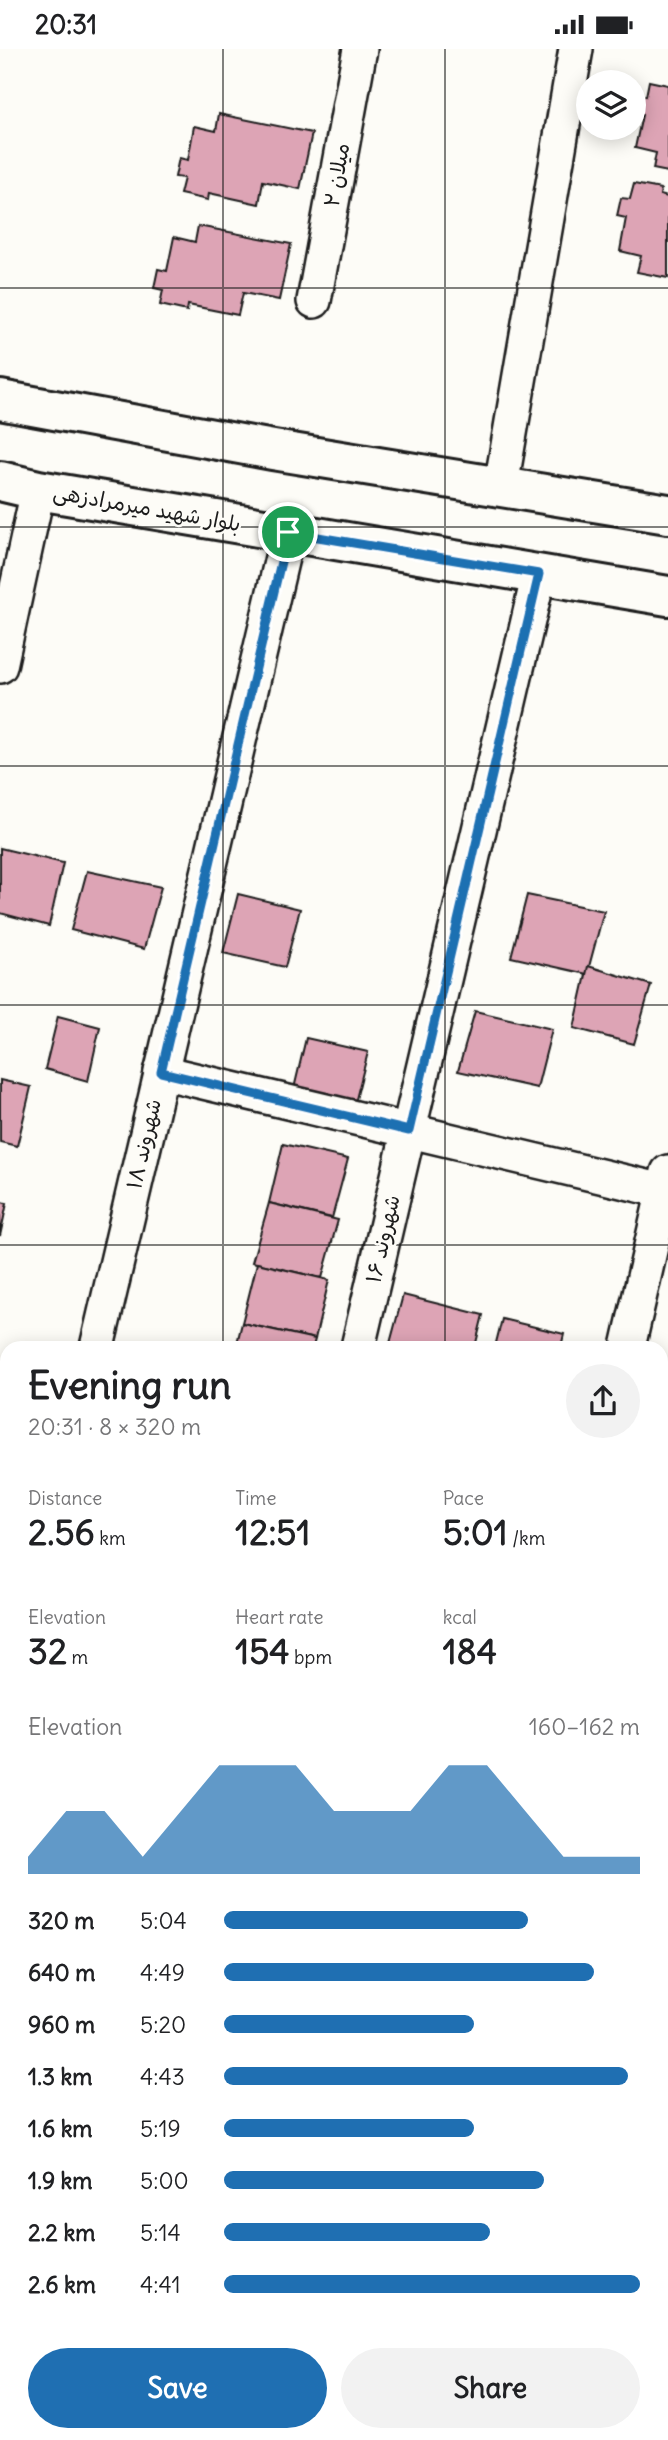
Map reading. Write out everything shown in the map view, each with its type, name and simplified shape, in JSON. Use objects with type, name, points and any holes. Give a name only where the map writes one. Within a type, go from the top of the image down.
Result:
[{"type":"main road","points":[[0,400],[273,450],[668,514]]},
{"type":"main road","name":"بلوار شهید میرمرادزهی","points":[[0,481],[38,490],[668,596]]},
{"type":"street","name":"میلان ۲","points":[[314,301],[360,49]]},
{"type":"street","points":[[501,486],[576,49]]},
{"type":"street","points":[[0,666],[38,490]]},
{"type":"street","name":"شهروند ۱۸","points":[[98,1341],[288,532]]},
{"type":"street","name":"شهروند ۱۶","points":[[359,1341],[539,574]]},
{"type":"street","points":[[161,1072],[409,1131],[667,1185],[629,1341]]},
{"type":"building","points":[[649,81],[668,85],[668,172],[653,169],[656,153],[635,148],[637,140],[646,140],[646,96]]},
{"type":"building","points":[[219,114],[312,133],[300,189],[263,181],[259,204],[209,193],[208,200],[180,194],[184,178],[175,177],[179,158],[188,160],[194,126],[216,131]]},
{"type":"building","points":[[634,184],[661,189],[660,195],[668,197],[668,278],[637,272],[641,256],[620,251],[626,218],[617,216],[621,198],[630,199]]},
{"type":"building","points":[[198,226],[291,244],[279,300],[243,293],[238,315],[188,305],[187,311],[160,305],[163,290],[154,288],[158,269],[167,271],[174,237],[195,242]]},
{"type":"building","points":[[0,848],[63,863],[49,926],[0,913]]},
{"type":"building","points":[[87,871],[161,887],[144,949],[71,930]]},
{"type":"building","points":[[238,894],[300,909],[285,967],[223,953]]},
{"type":"building","points":[[527,895],[604,911],[587,974],[511,957]]},
{"type":"building","points":[[588,966],[651,985],[634,1044],[574,1028]]},
{"type":"building","points":[[475,1011],[552,1029],[537,1088],[458,1071]]},
{"type":"building","points":[[58,1016],[100,1027],[88,1081],[45,1069]]},
{"type":"building","points":[[306,1038],[368,1052],[353,1111],[292,1097]]},
{"type":"building","points":[[0,1080],[31,1087],[17,1146],[0,1142]]},
{"type":"building","points":[[283,1144],[348,1159],[332,1218],[269,1203]]},
{"type":"building","points":[[0,1202],[7,1203],[0,1236]]},
{"type":"building","points":[[269,1203],[338,1220],[322,1278],[252,1262]]},
{"type":"building","points":[[257,1263],[329,1280],[315,1339],[242,1323]]},
{"type":"building","points":[[403,1295],[483,1315],[476,1341],[391,1341]]},
{"type":"building","points":[[502,1319],[564,1334],[562,1341],[496,1341]]},
{"type":"building","points":[[242,1323],[315,1339],[314,1341],[238,1341]]},
{"type":"route","points":[[288,532],[539,574],[409,1131],[161,1072],[288,532]]}]
